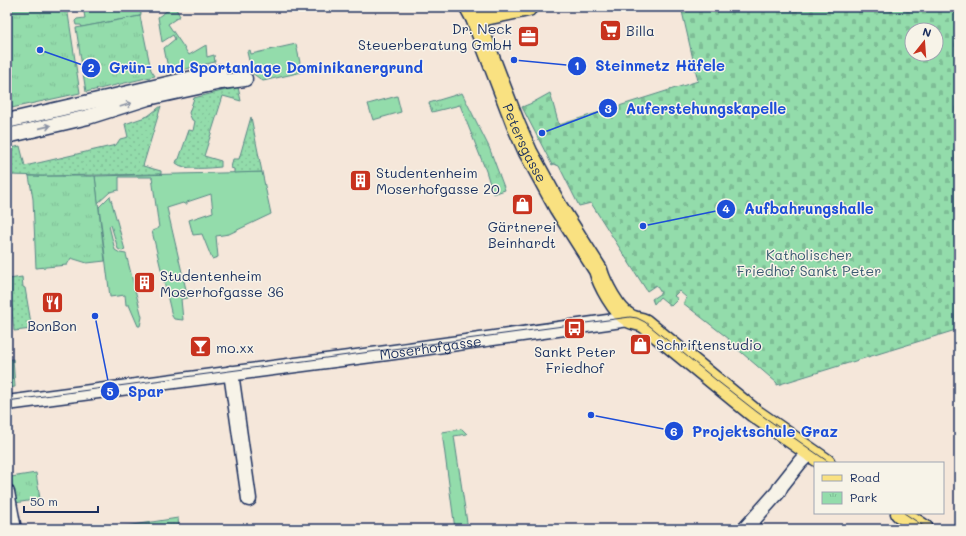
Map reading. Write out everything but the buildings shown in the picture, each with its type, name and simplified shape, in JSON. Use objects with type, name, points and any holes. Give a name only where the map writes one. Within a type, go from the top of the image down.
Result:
[{"type":"main road","points":[[472,13],[528,7]]},
{"type":"main road","name":"Petersgasse","points":[[472,13],[528,152],[558,207],[598,270],[602,281],[622,312],[629,319],[644,323],[754,413],[825,462]]},
{"type":"main road","points":[[902,514],[924,529]]},
{"type":"street","points":[[7,121],[86,103],[182,86],[220,77],[245,79]]},
{"type":"street","points":[[7,136],[88,117],[182,86]]},
{"type":"street","points":[[86,103],[88,117]]},
{"type":"street","name":"Moserhofgasse","points":[[7,403],[629,319]]},
{"type":"street","points":[[231,373],[249,500]]},
{"type":"street","points":[[745,529],[778,492],[800,462],[810,452]]},
{"type":"street","points":[[7,492],[14,529]]},
{"type":"green space","points":[[7,7],[67,7],[80,93],[7,109]]},
{"type":"green space","points":[[83,7],[140,7],[141,14],[140,16],[82,27],[81,25],[76,25],[75,21],[77,19],[85,18]]},
{"type":"green space","points":[[175,7],[180,16],[168,24],[189,55],[206,45],[207,57],[214,55],[215,62],[169,73],[164,48],[175,39],[173,35],[162,42],[158,17],[168,10],[167,8]]},
{"type":"green space","name":"Katholischer Friedhof Sankt Peter","points":[[681,7],[959,7],[959,329],[777,385],[777,383],[728,341],[729,339],[683,303],[687,298],[679,291],[674,296],[678,299],[671,306],[660,297],[654,304],[652,299],[661,293],[656,285],[647,291],[591,203],[579,206],[559,166],[554,164],[552,165],[522,107],[550,93],[559,125],[698,81]]},
{"type":"green space","points":[[140,16],[151,70],[155,76],[86,92],[76,28]]},
{"type":"green space","points":[[296,44],[302,72],[263,81],[252,73],[247,52],[250,50],[251,54]]},
{"type":"green space","points":[[238,87],[241,101],[223,96],[204,156],[221,161],[221,167],[191,168],[180,166],[176,163],[179,159],[189,130],[193,131],[195,121],[192,120],[189,113],[194,98]]},
{"type":"green space","points":[[462,93],[489,147],[505,190],[493,194],[486,171],[460,105],[432,112],[429,103]]},
{"type":"green space","points":[[397,96],[401,112],[373,120],[368,104]]},
{"type":"green space","points":[[161,106],[143,166],[161,171],[161,174],[42,176],[11,175],[7,171],[7,149],[20,146],[25,166],[116,145],[120,139],[128,137],[125,124],[148,116]]},
{"type":"green space","points":[[251,117],[262,172],[234,173],[234,169],[231,168],[233,159],[239,159]]},
{"type":"green space","points":[[262,172],[271,214],[229,234],[216,236],[218,257],[212,259],[202,234],[193,235],[189,220],[213,212],[211,194],[187,202],[187,204],[183,203],[167,208],[188,298],[181,299],[183,320],[174,319],[172,316],[152,231],[159,228],[152,177],[119,177],[119,190],[110,192],[98,203],[95,176]]},
{"type":"green space","points":[[29,176],[95,176],[105,261],[87,263],[71,258],[67,265],[36,268],[33,199]]},
{"type":"green space","points":[[110,196],[125,250],[122,251],[118,249],[111,225],[109,226],[115,250],[126,254],[142,317],[140,326],[138,326],[129,305],[126,305],[125,295],[110,297],[99,207]]},
{"type":"green space","points":[[22,277],[32,329],[14,331],[9,279]]},
{"type":"green space","points":[[13,359],[15,387],[7,388],[7,360]]},
{"type":"green space","points":[[462,429],[467,434],[454,436],[468,529],[455,529],[442,432]]},
{"type":"green space","points":[[36,473],[40,499],[15,503],[11,477]]},
{"type":"green space","points":[[178,518],[179,529],[106,529]]},
{"type":"tram line","points":[[7,401],[630,317],[637,318],[645,322],[757,412],[829,462]]},
{"type":"tram line","points":[[906,514],[928,529]]},
{"type":"place","name":"Billa","points":[[610,30]]},
{"type":"place","name":"Dr. Neck Steuerberatung GmbH","points":[[528,36]]},
{"type":"place","name":"Grün- und Sportanlage Dominikanergrund","points":[[40,50]]},
{"type":"place","name":"Steinmetz Häfele","points":[[514,60]]},
{"type":"place","name":"Auferstehungskapelle","points":[[542,133]]},
{"type":"place","name":"Studentenheim Moserhofgasse 20","points":[[361,180]]},
{"type":"place","name":"Gärtnerei Beinhardt","points":[[522,204]]},
{"type":"place","name":"Aufbahrungshalle","points":[[643,226]]},
{"type":"place","name":"Studentenheim Moserhofgasse 36","points":[[144,283]]},
{"type":"place","name":"BonBon","points":[[52,303]]},
{"type":"place","name":"Spar","points":[[95,316]]},
{"type":"place","name":"Sankt Peter Friedhof","points":[[575,329]]},
{"type":"place","name":"Schriftenstudio","points":[[640,344]]},
{"type":"place","name":"mo.xx","points":[[201,347]]},
{"type":"place","name":"Projektschule Graz","points":[[591,415]]}]
